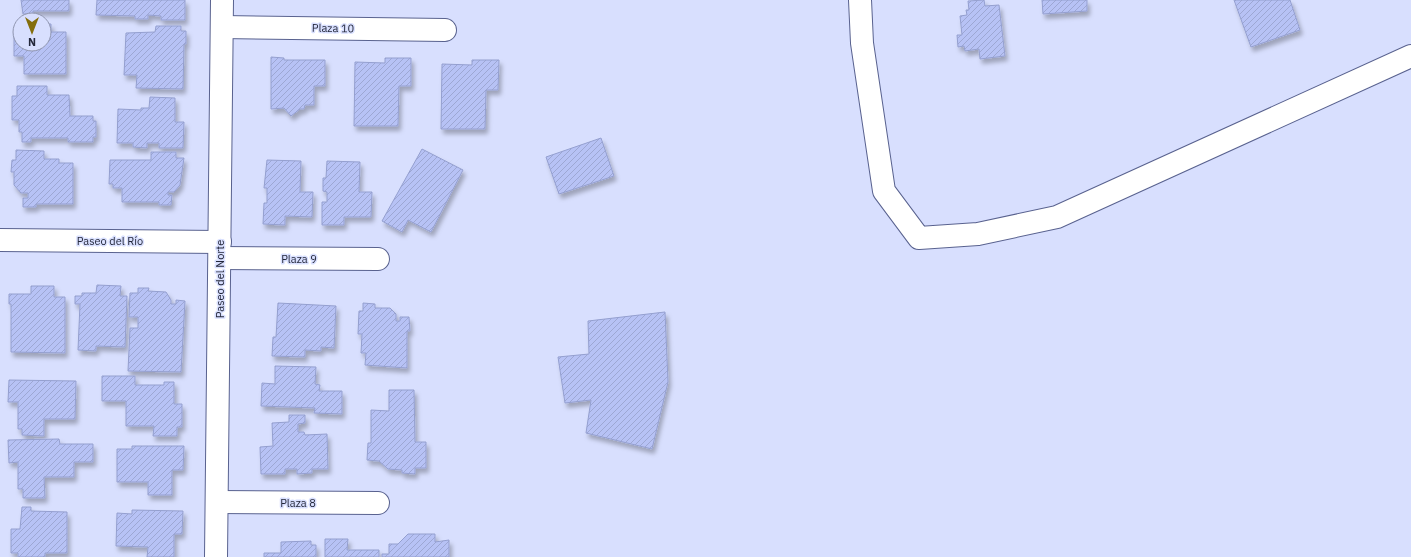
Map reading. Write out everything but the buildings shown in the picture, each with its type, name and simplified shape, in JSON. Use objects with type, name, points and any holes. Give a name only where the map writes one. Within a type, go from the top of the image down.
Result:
[{"type":"street","name":"Paseo del Norte","points":[[216,557],[222,0]]},
{"type":"street","points":[[860,0],[862,43],[884,191],[919,238],[978,234],[1057,217],[1411,56]]},
{"type":"street","name":"Plaza 10","points":[[222,27],[445,30]]},
{"type":"street","name":"Paseo del Río","points":[[0,240],[220,250]]},
{"type":"street","name":"Plaza 9","points":[[220,250],[378,259]]},
{"type":"street","name":"Plaza 8","points":[[217,502],[378,503]]}]
